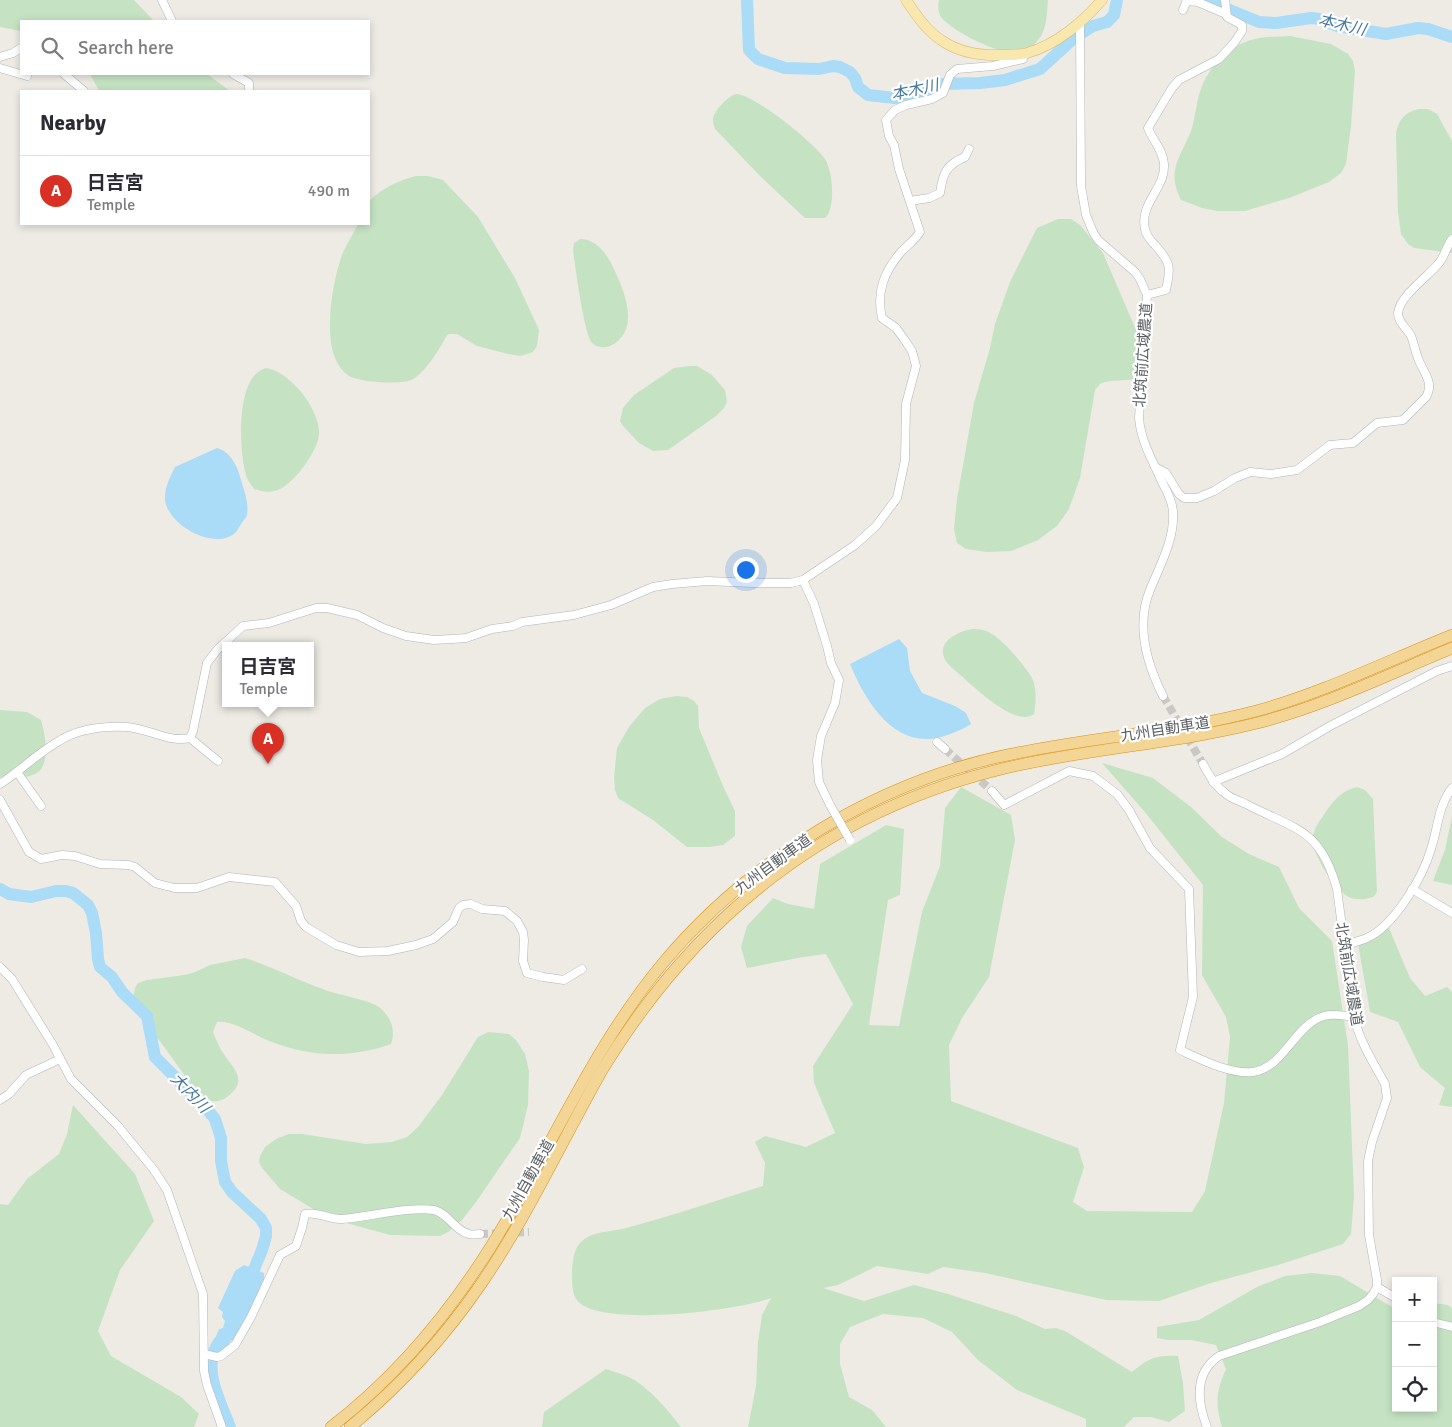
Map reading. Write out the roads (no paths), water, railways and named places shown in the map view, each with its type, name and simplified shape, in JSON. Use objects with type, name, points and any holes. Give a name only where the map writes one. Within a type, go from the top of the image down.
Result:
[{"type":"highway","name":"九州自動車道","points":[[331,1427],[374,1391],[403,1361],[466,1286],[492,1245],[590,1068],[624,1014],[664,962],[691,932],[729,896],[786,852],[848,813],[917,782],[945,772],[1008,754],[1088,740],[1155,732],[1256,711],[1318,691],[1452,635]]},
{"type":"highway","name":"九州自動車道","points":[[350,1427],[383,1398],[423,1358],[481,1285],[503,1250],[606,1064],[656,991],[698,943],[757,889],[791,863],[857,822],[896,804],[955,781],[1045,759],[1163,742],[1257,723],[1323,702],[1452,648]]},
{"type":"main road","points":[[906,0],[927,28],[949,45],[981,55],[1025,53],[1047,45],[1080,27],[1102,0]]},
{"type":"street","points":[[162,0],[172,20]]},
{"type":"street","points":[[1225,0],[1226,14]]},
{"type":"street","points":[[1147,295],[1166,290],[1170,270],[1167,258],[1153,243],[1145,228],[1148,205],[1164,175],[1162,156],[1148,128],[1172,88],[1179,80],[1219,59],[1242,31],[1242,25],[1227,17],[1226,14],[1198,2],[1187,1],[1183,10]]},
{"type":"street","name":"北筑前広域農道","points":[[1080,27],[1081,186],[1086,215],[1098,240],[1135,272],[1147,295],[1139,418],[1140,432],[1171,501],[1173,516],[1168,547],[1149,592],[1144,612],[1146,654],[1154,678],[1163,696]]},
{"type":"street","points":[[0,57],[20,49]]},
{"type":"street","points":[[226,642],[243,626],[269,623],[316,608],[327,608],[357,615],[406,636],[434,640],[459,638],[513,626],[522,622],[574,615],[611,605],[653,588],[672,584],[707,581],[791,583],[802,580],[855,545],[876,526],[897,498],[905,460],[906,404],[916,366],[912,351],[896,328],[882,318],[879,306],[887,269],[916,239],[920,232],[899,169],[894,144],[889,136],[886,120],[895,110],[906,105],[932,99],[943,93],[950,75],[957,69],[1012,62],[1023,59],[1025,53]]},
{"type":"street","points":[[0,68],[20,74]]},
{"type":"street","points":[[65,75],[83,90]]},
{"type":"street","points":[[236,75],[249,83],[249,90]]},
{"type":"street","points":[[910,201],[929,198],[940,193],[942,178],[946,170],[952,164],[965,157],[969,149]]},
{"type":"street","points":[[1155,467],[1166,473],[1179,494],[1184,498],[1198,498],[1250,472],[1272,474],[1297,470],[1330,446],[1348,444],[1357,440],[1377,423],[1403,420],[1426,397],[1429,382],[1418,361],[1411,336],[1399,319],[1398,311],[1416,285],[1440,262],[1446,246],[1452,240]]},
{"type":"street","points":[[802,580],[814,604],[831,663],[839,680],[835,703],[821,736],[817,760],[819,782],[850,840]]},
{"type":"street","points":[[190,738],[207,663],[222,645]]},
{"type":"street","points":[[1213,782],[1282,754],[1330,726],[1437,671],[1452,666]]},
{"type":"street","points":[[0,784],[60,740],[100,727],[128,727],[157,735],[183,739],[190,738],[218,761]]},
{"type":"street","points":[[937,742],[945,748]]},
{"type":"street","name":"北筑前広域農道","points":[[1202,764],[1213,782],[1226,795],[1265,815],[1289,824],[1308,836],[1320,848],[1332,869],[1337,889],[1354,1017],[1362,1044],[1387,1090],[1385,1106],[1372,1142],[1368,1161],[1369,1236],[1377,1274],[1377,1286]]},
{"type":"street","points":[[992,791],[1004,805],[1069,771],[1094,776],[1117,794],[1129,810],[1150,848],[1189,889],[1193,997],[1180,1050],[1207,1062],[1238,1071],[1252,1072],[1265,1069],[1272,1063],[1310,1022],[1325,1015],[1354,1017]]},
{"type":"street","points":[[17,772],[41,806]]},
{"type":"street","points":[[1345,945],[1368,937],[1388,922],[1412,889],[1431,850],[1445,797],[1452,788]]},
{"type":"street","points":[[0,800],[29,852],[38,857],[75,856],[100,864],[129,865],[136,867],[155,883],[183,888],[197,888],[229,878],[275,882],[293,901],[301,921],[306,927],[336,945],[349,950],[377,953],[427,942],[438,936],[453,922],[459,908],[463,905],[471,904],[482,909],[505,911],[517,921],[524,940],[523,961],[527,973],[564,980],[582,969]]},
{"type":"street","points":[[1412,889],[1452,913]]},
{"type":"street","points":[[0,967],[12,979],[53,1045],[71,1079],[118,1126],[154,1170],[167,1190],[202,1294],[204,1371],[222,1427]]},
{"type":"street","points":[[0,1100],[9,1094],[26,1075],[60,1059]]},
{"type":"street","points":[[204,1354],[221,1356],[235,1345],[251,1317],[280,1255],[296,1246],[304,1214],[313,1212],[339,1220],[422,1209],[437,1211],[468,1234],[480,1234]]},
{"type":"street","points":[[1207,1427],[1202,1410],[1200,1383],[1211,1361],[1219,1356],[1359,1306],[1368,1300],[1377,1286],[1392,1295]]},
{"type":"street","points":[[1437,1323],[1452,1327]]},
{"type":"water","points":[[217,448],[230,456],[236,465],[245,492],[247,510],[246,516],[235,533],[226,538],[216,539],[193,533],[174,518],[168,509],[165,492],[175,467]]},
{"type":"water","points":[[899,639],[907,648],[910,671],[922,693],[955,706],[966,713],[971,724],[950,734],[931,739],[915,738],[900,732],[875,710],[865,695],[850,664]]},
{"type":"water","points":[[244,1265],[264,1273],[264,1285],[240,1334],[230,1342],[223,1352],[212,1346],[219,1329],[223,1328],[225,1321],[222,1317],[223,1312],[218,1308],[235,1271]]},
{"type":"waterway","name":"本木川","points":[[747,0],[749,50],[758,59],[785,68],[819,69],[833,66],[840,67],[850,72],[855,78],[858,87],[868,95],[895,98],[916,94],[942,84],[1005,80],[1040,69],[1074,38],[1093,26],[1107,22],[1114,15],[1117,0]]},
{"type":"waterway","name":"本木川","points":[[1205,0],[1259,22],[1276,23],[1311,18],[1321,19],[1337,26],[1386,34],[1418,28],[1428,29],[1452,37]]},
{"type":"waterway","name":"大内川","points":[[0,889],[9,894],[31,897],[56,891],[66,891],[73,893],[88,905],[92,913],[96,933],[100,967],[112,977],[122,992],[147,1016],[155,1057],[215,1119],[221,1138],[221,1161],[225,1182],[232,1192],[261,1219],[266,1228],[262,1250],[248,1284]]},
{"type":"waterway","name":"大内川","points":[[226,1335],[216,1347],[211,1367],[218,1398],[230,1427]]},
{"type":"tunnel","points":[[1163,696],[1203,764]]},
{"type":"tunnel","points":[[945,749],[992,791]]},
{"type":"tunnel","points":[[480,1234],[529,1232]]},
{"type":"place","name":"日吉宮","points":[[268,764]]}]
